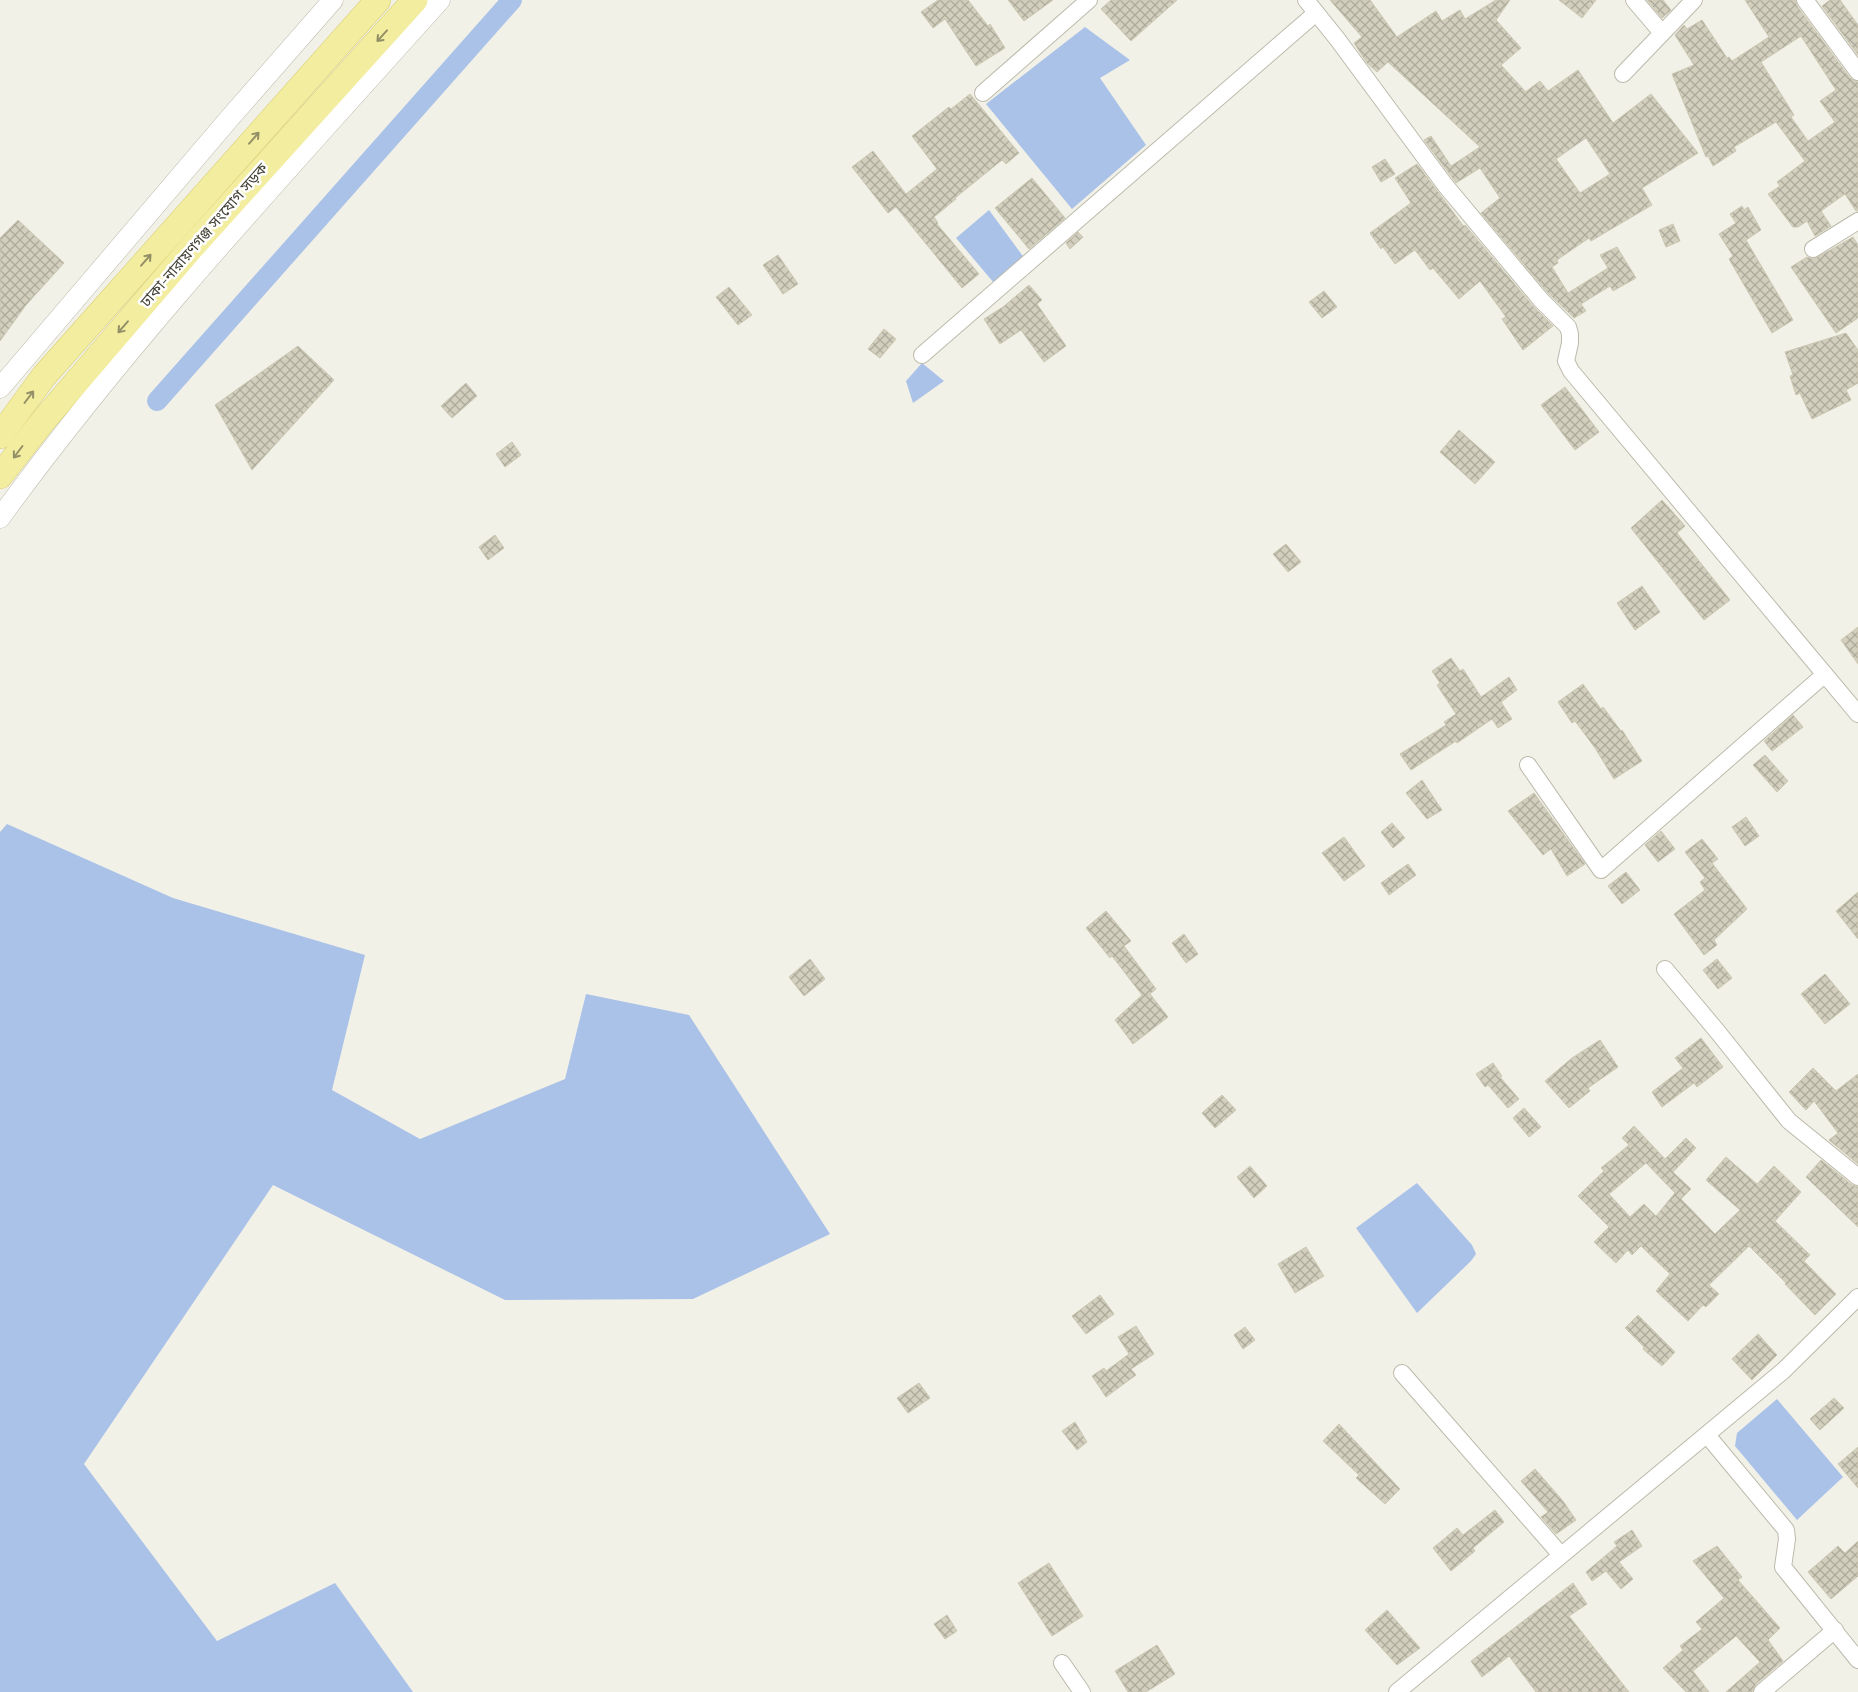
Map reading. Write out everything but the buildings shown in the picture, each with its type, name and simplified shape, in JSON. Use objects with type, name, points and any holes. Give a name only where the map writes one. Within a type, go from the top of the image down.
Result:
[{"type":"main road","name":"ঢাকা-নারায়ণগঞ্জ সংযোগ সড়ক","points":[[0,436],[44,376],[378,0]]},
{"type":"main road","name":"ঢাকা-নারায়ণগঞ্জ সংযোগ সড়ক","points":[[0,476],[43,420],[192,247],[415,0]]},
{"type":"street","points":[[0,388],[221,128],[333,0]]},
{"type":"street","points":[[0,518],[41,461],[182,289],[440,0]]},
{"type":"street","points":[[983,93],[1089,0]]},
{"type":"street","points":[[1634,0],[1662,33]]},
{"type":"street","points":[[1622,74],[1694,0]]},
{"type":"street","points":[[1805,0],[1858,72]]},
{"type":"street","points":[[922,355],[1311,6],[1445,184],[1542,300],[1568,327],[1570,343],[1566,361],[1570,371],[1858,714]]},
{"type":"street","points":[[1813,249],[1858,221]]},
{"type":"street","points":[[1528,765],[1601,870],[1824,675]]},
{"type":"street","points":[[1665,969],[1789,1121],[1858,1177]]},
{"type":"street","points":[[1409,1688],[1561,1555],[1783,1371],[1858,1297]]},
{"type":"street","points":[[1402,1373],[1561,1555]]},
{"type":"street","points":[[1707,1435],[1786,1530],[1787,1539],[1783,1567],[1858,1660]]},
{"type":"street","points":[[1762,1692],[1835,1630]]},
{"type":"street","points":[[1062,1662],[1082,1692]]},
{"type":"water","points":[[1085,27],[1130,60],[1100,78],[1146,145],[1072,209],[986,104]]},
{"type":"water","points":[[989,210],[1025,259],[994,283],[956,238]]},
{"type":"water","points":[[922,363],[944,381],[913,403],[906,381]]},
{"type":"water","points":[[7,824],[173,898],[365,955],[332,1090],[420,1139],[565,1079],[586,994],[689,1015],[830,1234],[693,1299],[505,1300],[273,1185],[84,1464],[217,1641],[335,1583],[413,1692],[0,1692],[0,832]]},
{"type":"water","points":[[1417,1183],[1472,1245],[1476,1254],[1417,1313],[1356,1228]]},
{"type":"water","points":[[1777,1399],[1843,1477],[1797,1520],[1735,1446],[1737,1433]]},
{"type":"waterway","points":[[157,401],[512,0]]}]
